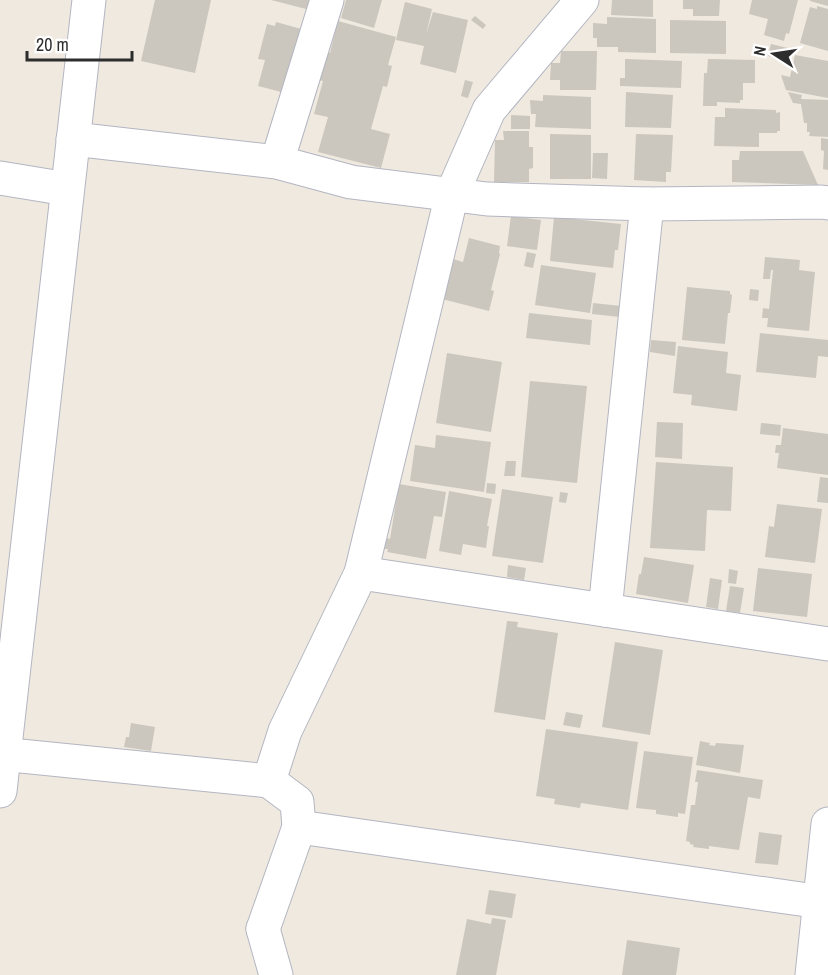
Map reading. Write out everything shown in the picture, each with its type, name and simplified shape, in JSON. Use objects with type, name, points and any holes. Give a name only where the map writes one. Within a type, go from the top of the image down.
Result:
[{"type":"street","points":[[0,791],[2,754],[88,0]]},
{"type":"street","points":[[277,162],[327,0]]},
{"type":"street","points":[[269,781],[285,731],[361,573],[452,194],[489,110],[582,0]]},
{"type":"street","points":[[73,139],[277,162],[351,182],[487,199],[647,204],[828,203]]},
{"type":"street","points":[[0,178],[67,189]]},
{"type":"street","points":[[605,610],[647,204]]},
{"type":"street","points":[[361,573],[828,644]]},
{"type":"street","points":[[2,754],[269,781],[297,802],[298,827],[263,929],[276,975]]},
{"type":"street","points":[[812,975],[824,903],[828,824]]},
{"type":"street","points":[[298,827],[824,903]]},
{"type":"building","points":[[155,0],[211,0],[195,73],[141,61]]},
{"type":"building","points":[[271,0],[317,0],[314,11]]},
{"type":"building","points":[[346,0],[382,0],[374,28],[341,18]]},
{"type":"building","points":[[612,0],[653,0],[653,17],[611,15]]},
{"type":"building","points":[[683,0],[720,0],[719,16],[693,16],[693,9],[683,9]]},
{"type":"building","points":[[752,0],[798,0],[789,34],[786,33],[784,41],[764,35],[768,19],[749,14]]},
{"type":"building","points":[[828,0],[828,6],[810,1]]},
{"type":"building","points":[[405,2],[432,9],[426,35],[433,12],[468,20],[456,73],[420,64],[424,46],[396,40]]},
{"type":"building","points":[[817,6],[828,9],[828,51],[800,43],[810,7],[817,9]]},
{"type":"building","points":[[475,16],[486,25],[483,29],[471,20]]},
{"type":"building","points":[[607,17],[656,19],[656,53],[618,52],[618,47],[597,47],[597,38],[593,38],[593,23],[607,24]]},
{"type":"building","points":[[670,20],[726,21],[726,54],[670,53]]},
{"type":"building","points":[[338,21],[396,37],[388,65],[392,66],[387,87],[383,86],[371,129],[390,134],[381,168],[318,152],[328,117],[314,114],[323,81],[319,80],[326,53],[330,53]]},
{"type":"building","points":[[276,22],[305,30],[293,95],[258,86],[265,60],[258,59],[267,24],[275,26]]},
{"type":"building","points":[[771,44],[792,49],[788,61],[768,56]]},
{"type":"building","points":[[561,51],[597,51],[596,90],[560,90],[560,80],[550,80],[551,63],[560,63]]},
{"type":"building","points":[[795,55],[828,61],[828,98],[786,90],[781,75],[790,77]]},
{"type":"building","points":[[625,59],[682,61],[681,88],[620,86],[620,78],[625,78]]},
{"type":"building","points":[[708,59],[755,60],[755,83],[743,83],[743,100],[740,100],[740,103],[717,102],[717,106],[703,106],[704,73],[707,73]]},
{"type":"building","points":[[465,80],[473,82],[468,98],[461,96]]},
{"type":"building","points":[[626,92],[673,95],[671,128],[625,127]]},
{"type":"building","points":[[788,92],[802,95],[801,99],[828,100],[828,137],[809,136],[810,132],[807,132],[807,123],[804,123],[801,104],[793,103]]},
{"type":"building","points":[[543,95],[591,97],[591,129],[535,127],[536,114],[531,114],[530,100],[543,101]]},
{"type":"building","points":[[725,108],[776,110],[776,113],[780,112],[780,131],[759,133],[759,147],[714,146],[715,117],[725,117]]},
{"type":"building","points":[[511,115],[530,116],[530,129],[511,129]]},
{"type":"building","points":[[503,131],[529,131],[529,147],[533,147],[533,168],[529,169],[529,182],[494,182],[495,140],[504,140]]},
{"type":"building","points":[[550,134],[591,135],[591,179],[550,179]]},
{"type":"building","points":[[636,134],[673,135],[671,172],[666,172],[666,182],[634,180]]},
{"type":"building","points":[[821,138],[828,139],[828,170],[823,169],[824,151],[821,150]]},
{"type":"building","points":[[740,151],[803,151],[818,185],[732,182],[732,160],[739,160]]},
{"type":"building","points":[[593,153],[608,153],[607,179],[592,178]]},
{"type":"building","points":[[511,216],[541,220],[537,250],[507,246]]},
{"type":"building","points":[[554,217],[621,224],[613,268],[550,261]]},
{"type":"building","points":[[469,238],[500,246],[489,311],[442,299],[453,259],[463,262]]},
{"type":"building","points":[[527,252],[536,254],[533,268],[524,266]]},
{"type":"building","points":[[765,257],[800,260],[799,270],[815,272],[809,331],[767,327],[768,318],[762,318],[763,308],[769,309],[773,270],[771,270],[770,279],[763,279]]},
{"type":"building","points":[[541,265],[596,273],[590,313],[535,305]]},
{"type":"building","points":[[687,287],[730,291],[732,295],[725,344],[682,340]]},
{"type":"building","points":[[750,289],[759,290],[758,301],[749,300]]},
{"type":"building","points":[[593,303],[621,306],[620,317],[592,314]]},
{"type":"building","points":[[529,313],[592,320],[590,345],[526,338]]},
{"type":"building","points":[[760,333],[828,340],[828,357],[818,356],[816,378],[756,372]]},
{"type":"building","points":[[651,340],[676,342],[675,356],[650,352]]},
{"type":"building","points":[[678,346],[728,352],[726,373],[741,375],[737,411],[691,405],[692,395],[673,393]]},
{"type":"building","points":[[447,353],[502,362],[491,432],[436,423]]},
{"type":"building","points":[[530,381],[587,386],[577,483],[521,477]]},
{"type":"building","points":[[657,422],[683,423],[682,459],[655,457]]},
{"type":"building","points":[[761,423],[781,425],[780,436],[760,434]]},
{"type":"building","points":[[783,428],[828,434],[828,475],[777,468],[779,453],[775,453],[776,445],[781,445]]},
{"type":"building","points":[[436,435],[491,442],[484,492],[410,481],[415,445],[435,448]]},
{"type":"building","points":[[506,461],[516,461],[515,476],[504,476]]},
{"type":"building","points":[[656,462],[733,467],[731,511],[707,510],[705,551],[650,548]]},
{"type":"building","points":[[820,477],[828,478],[828,503],[817,502]]},
{"type":"building","points":[[487,483],[496,484],[495,494],[486,493]]},
{"type":"building","points":[[399,484],[446,492],[442,517],[434,516],[426,559],[387,552],[388,549],[383,549],[386,538],[390,539]]},
{"type":"building","points":[[502,489],[553,497],[543,563],[492,556]]},
{"type":"building","points":[[449,491],[492,499],[486,548],[463,544],[461,555],[439,551]]},
{"type":"building","points":[[560,492],[568,493],[566,503],[559,502]]},
{"type":"building","points":[[777,504],[822,509],[815,563],[765,557],[769,526],[774,527]]},
{"type":"building","points":[[644,557],[694,565],[688,603],[636,594]]},
{"type":"building","points":[[508,565],[526,568],[524,580],[507,577]]},
{"type":"building","points":[[758,568],[812,574],[807,617],[753,611]]},
{"type":"building","points":[[729,569],[738,571],[736,584],[728,583]]},
{"type":"building","points":[[710,578],[722,580],[718,609],[706,607]]},
{"type":"building","points":[[730,586],[744,588],[740,613],[726,611]]},
{"type":"building","points":[[507,621],[518,622],[517,627],[558,633],[545,720],[494,712]]},
{"type":"building","points":[[615,642],[663,650],[650,735],[602,727]]},
{"type":"building","points":[[566,712],[583,715],[580,728],[563,725]]},
{"type":"building","points":[[131,723],[155,727],[151,751],[124,747],[126,737],[129,737]]},
{"type":"building","points":[[546,729],[638,742],[628,810],[581,803],[580,808],[554,804],[555,799],[536,796]]},
{"type":"building","points":[[700,741],[715,746],[716,743],[744,745],[740,773],[696,765]]},
{"type":"building","points":[[644,751],[693,757],[685,814],[678,813],[678,817],[656,814],[656,810],[636,808]]},
{"type":"building","points":[[697,770],[763,780],[760,799],[748,797],[739,850],[709,846],[709,849],[693,847],[694,845],[686,841],[691,805],[695,805]]},
{"type":"building","points":[[759,832],[782,835],[778,865],[755,863]]},
{"type":"building","points":[[489,890],[516,894],[512,918],[485,914]]},
{"type":"building","points":[[492,918],[506,920],[496,975],[456,975],[467,919],[491,924]]},
{"type":"building","points":[[627,940],[680,948],[676,975],[622,975]]}]
